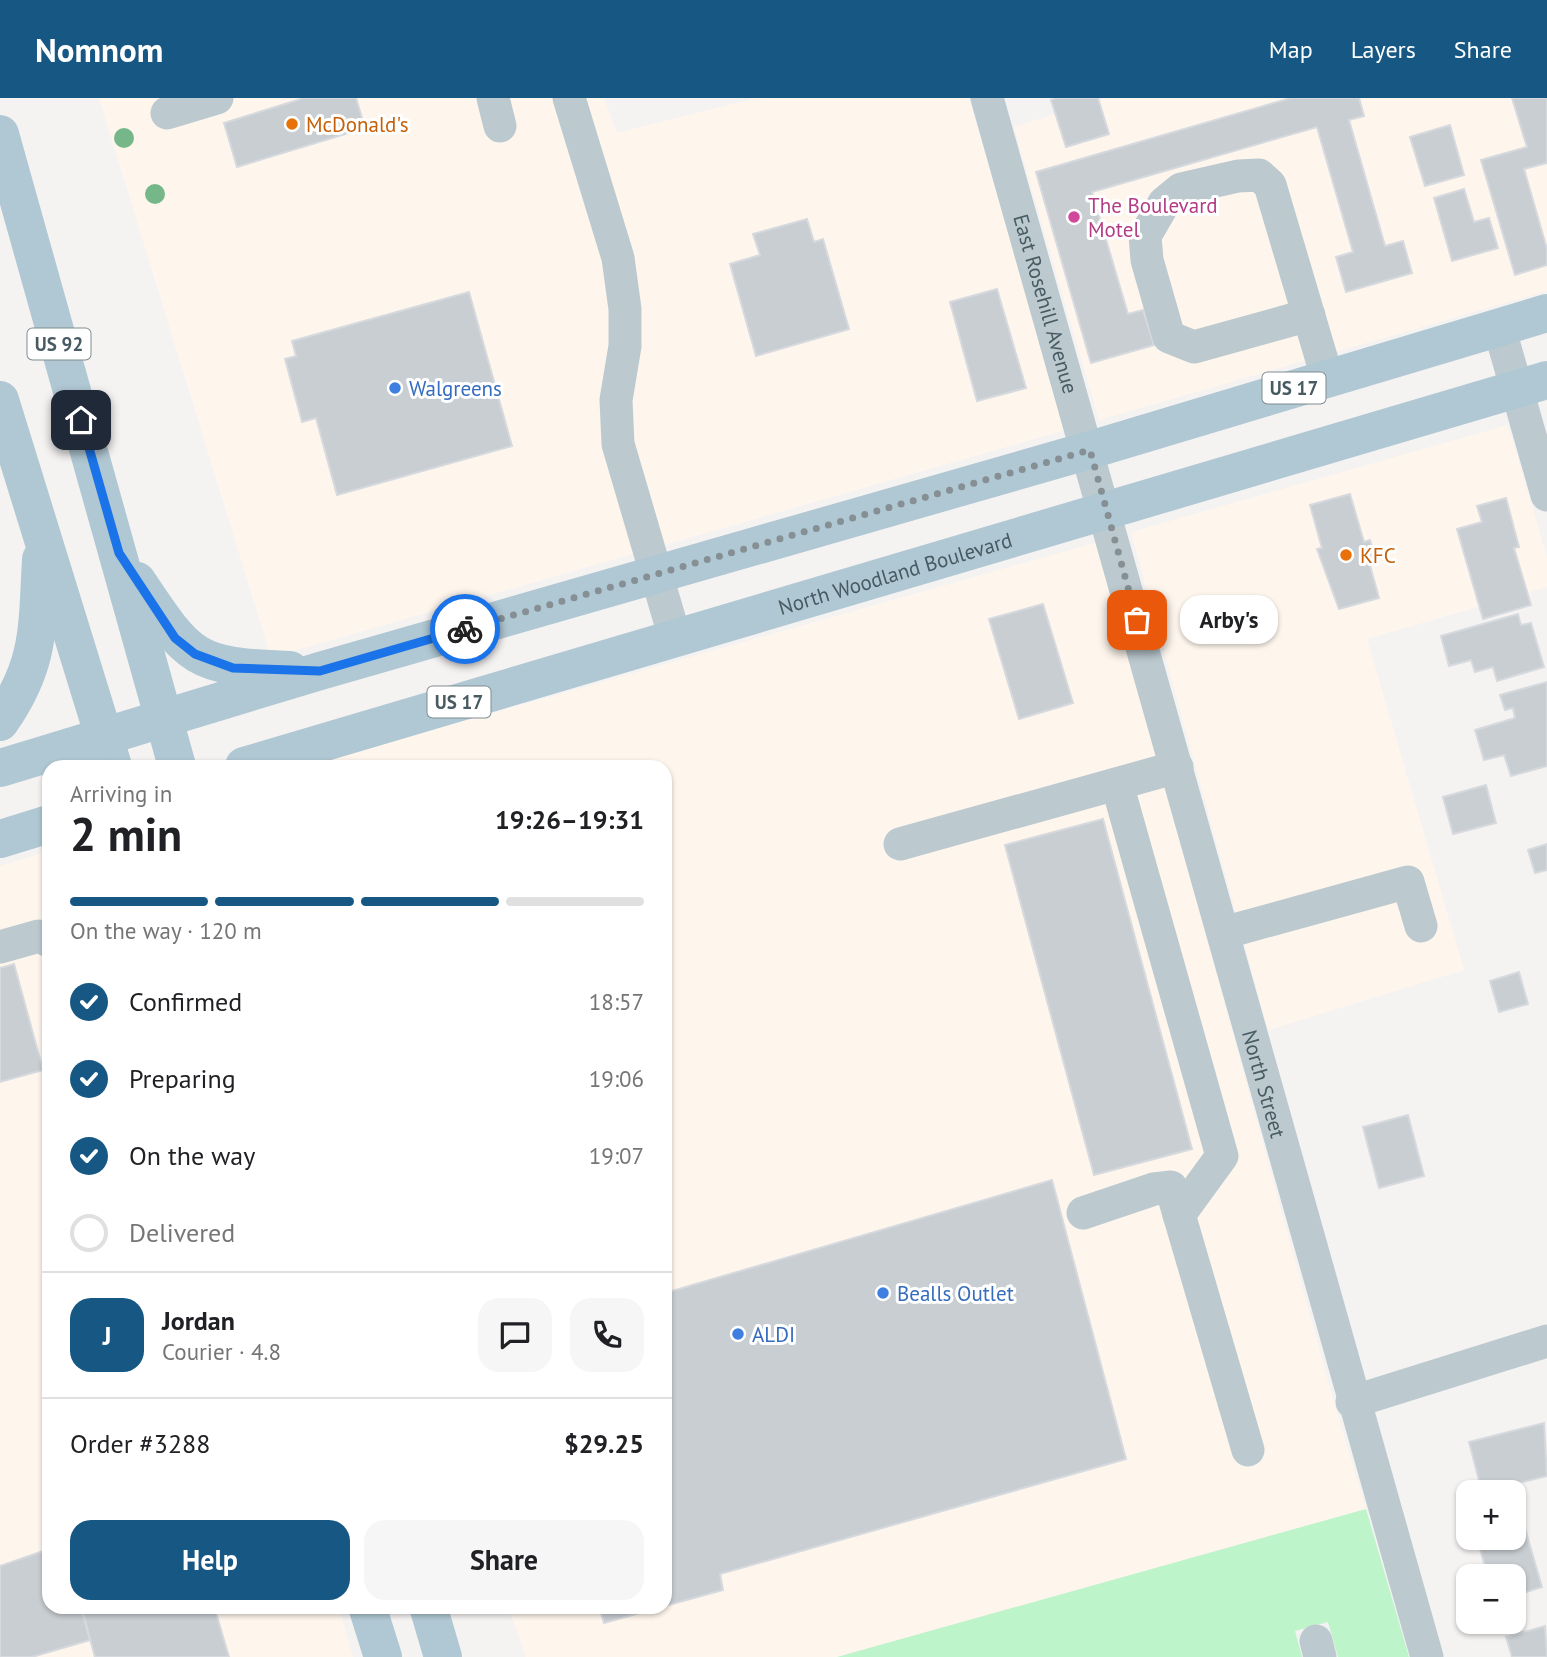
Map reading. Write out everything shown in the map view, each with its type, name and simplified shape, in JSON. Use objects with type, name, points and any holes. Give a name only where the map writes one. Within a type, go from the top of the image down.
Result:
[{"type":"main road","name":"US 92","points":[[0,134],[119,553],[175,638],[195,654],[233,668],[320,671]]},
{"type":"main road","name":"US 17","points":[[54,760],[109,752],[163,720],[320,671],[1090,450],[1547,313]]},
{"type":"main road","name":"North Woodland Boulevard","points":[[264,760],[1531,385]]},
{"type":"main road","points":[[0,400],[109,752]]},
{"type":"main road","points":[[0,722],[22,691],[36,648],[43,536]]},
{"type":"main road","points":[[119,553],[175,760]]},
{"type":"main road","name":"US 17","points":[[0,768],[42,762]]},
{"type":"main road","points":[[0,839],[42,826]]},
{"type":"main road","points":[[370,1614],[383,1657]]},
{"type":"main road","points":[[430,1614],[443,1657]]},
{"type":"street","points":[[167,113],[217,98]]},
{"type":"street","points":[[569,98],[618,258],[625,309],[625,346],[616,400],[618,444],[674,638]]},
{"type":"street","name":"East Rosehill Avenue","points":[[987,98],[1106,509]]},
{"type":"street","points":[[1310,315],[1194,347],[1169,337],[1147,260],[1145,236],[1164,203],[1181,189],[1238,176],[1259,175],[1270,185],[1310,315],[1327,377]]},
{"type":"street","points":[[1499,327],[1531,385],[1547,495]]},
{"type":"street","name":"North Street","points":[[1106,509],[1352,1402],[1427,1657]]},
{"type":"street","points":[[900,845],[1177,766]]},
{"type":"street","points":[[1117,784],[1222,1156],[1175,1201]]},
{"type":"street","points":[[1223,933],[1408,882],[1421,926]]},
{"type":"street","points":[[0,947],[42,937]]},
{"type":"street","points":[[1083,1213],[1154,1189],[1175,1201],[1248,1450]]},
{"type":"street","points":[[1352,1402],[1547,1341]]},
{"type":"shaded area","points":[[99,98],[604,98],[617,133],[757,98],[969,98],[1066,430],[283,654],[270,654]]},
{"type":"shaded area","points":[[1107,98],[1547,98],[1547,291],[1099,420],[1014,127]]},
{"type":"shaded area","points":[[1508,425],[1547,557],[1547,587],[1367,639],[1464,970],[1268,1030],[1131,532]]},
{"type":"shaded area","points":[[1098,542],[1331,1392],[1366,1509],[837,1657],[526,1657],[511,1614],[672,1614],[672,760],[326,760]]},
{"type":"shaded area","points":[[42,853],[42,1614],[341,1614],[353,1657],[0,1657],[0,866]]},
{"type":"green space","points":[[1366,1509],[1409,1657],[1338,1657],[1328,1622],[1295,1631],[1302,1657],[837,1657]]},
{"type":"building","points":[[304,98],[356,98],[365,128],[237,167],[224,123]]},
{"type":"building","points":[[1098,98],[1109,134],[1066,147],[1051,100]]},
{"type":"building","name":"The Boulevard Motel","points":[[1291,98],[1359,98],[1364,116],[1349,120],[1385,246],[1403,241],[1412,273],[1346,292],[1336,257],[1353,252],[1317,127],[1092,192],[1128,314],[1143,310],[1154,345],[1091,363],[1036,172]]},
{"type":"building","points":[[1512,98],[1547,98],[1547,163],[1524,169],[1547,249],[1547,265],[1515,275],[1481,160],[1527,147]]},
{"type":"building","points":[[1450,125],[1464,175],[1425,186],[1410,137]]},
{"type":"building","points":[[1464,189],[1474,222],[1489,218],[1498,248],[1452,261],[1434,198]]},
{"type":"building","points":[[807,219],[814,242],[823,239],[849,329],[756,356],[730,264],[760,255],[753,234]]},
{"type":"building","points":[[997,289],[1026,388],[977,401],[950,302]]},
{"type":"building","name":"Walgreens","points":[[469,292],[512,446],[337,495],[316,418],[302,422],[285,359],[296,356],[292,341]]},
{"type":"building","name":"KFC","points":[[1350,494],[1364,542],[1370,540],[1376,560],[1369,562],[1379,598],[1339,609],[1317,549],[1322,548],[1310,505]]},
{"type":"building","points":[[1506,498],[1519,547],[1514,548],[1531,605],[1483,619],[1457,529],[1482,522],[1477,506]]},
{"type":"building","points":[[1043,604],[1073,703],[1019,719],[989,619]]},
{"type":"building","points":[[1518,614],[1521,625],[1531,623],[1544,667],[1497,681],[1493,667],[1475,672],[1471,660],[1449,666],[1441,636]]},
{"type":"building","points":[[1547,682],[1547,766],[1511,776],[1504,755],[1484,760],[1475,730],[1515,718],[1513,708],[1505,710],[1500,695]]},
{"type":"building","points":[[1486,785],[1496,823],[1453,834],[1443,797]]},
{"type":"building","points":[[1103,819],[1192,1149],[1094,1175],[1005,845]]},
{"type":"building","points":[[1547,844],[1547,870],[1535,873],[1528,850]]},
{"type":"building","points":[[14,964],[42,1070],[0,1082],[0,968]]},
{"type":"building","points":[[1519,972],[1528,1004],[1499,1012],[1490,981]]},
{"type":"building","points":[[1408,1115],[1424,1176],[1379,1188],[1363,1127]]},
{"type":"building","points":[[1052,1180],[1126,1459],[720,1574],[723,1590],[672,1604],[672,1291]]},
{"type":"building","points":[[1544,1423],[1547,1476],[1526,1481],[1479,1480],[1469,1442]]},
{"type":"building","points":[[1526,1532],[1542,1587],[1526,1592],[1526,1564],[1484,1564],[1480,1550],[1526,1550]]},
{"type":"building","points":[[42,1551],[42,1614],[83,1614],[90,1640],[32,1657],[0,1657],[0,1566]]},
{"type":"building","points":[[83,1614],[216,1614],[229,1657],[95,1657]]},
{"type":"building","points":[[601,1614],[636,1614],[604,1623]]},
{"type":"building","points":[[1545,1626],[1547,1657],[1512,1657],[1506,1637],[1526,1634],[1526,1631]]},
{"type":"way so far","points":[[465,629],[1090,450],[1137,620]]},
{"type":"place","name":"McDonald's","points":[[292,124]]},
{"type":"place","name":"The Boulevard Motel","points":[[1074,217]]},
{"type":"place","name":"Walgreens","points":[[395,388]]},
{"type":"place","name":"KFC","points":[[1346,555]]},
{"type":"place","name":"Arby's","points":[[1137,620]]},
{"type":"place","name":"Bealls Outlet","points":[[883,1293]]},
{"type":"place","name":"ALDI","points":[[738,1334]]},
{"type":"route","points":[[81,420],[119,553],[175,638],[195,654],[233,668],[320,671],[465,629]]}]
